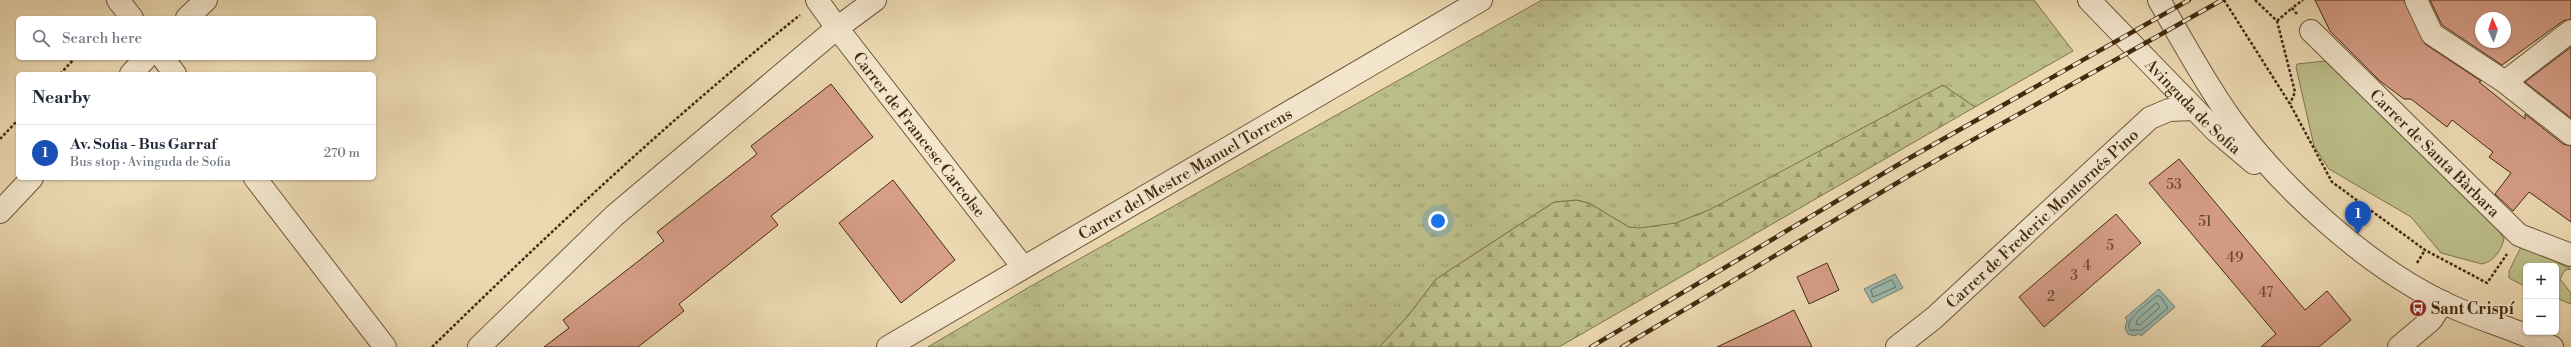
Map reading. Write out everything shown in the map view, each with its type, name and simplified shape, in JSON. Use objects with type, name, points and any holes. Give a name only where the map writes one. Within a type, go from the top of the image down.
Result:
[{"type":"street","points":[[118,0],[130,16]]},
{"type":"street","points":[[189,16],[206,0]]},
{"type":"street","name":"Carrer de Francesc Carcolse","points":[[818,0],[837,28],[1023,267]]},
{"type":"street","points":[[479,347],[614,216],[837,28],[875,0]]},
{"type":"street","name":"Carrer del Mestre Manuel Torrens","points":[[888,347],[1481,0]]},
{"type":"street","name":"Avinguda de Sofia","points":[[2089,0],[2194,109],[2247,158],[2306,202],[2359,248],[2443,302],[2552,347]]},
{"type":"street","name":"Avinguda de Sofia","points":[[2159,0],[2231,118],[2248,141],[2306,202]]},
{"type":"street","points":[[2416,0],[2432,34],[2505,82],[2571,134]]},
{"type":"street","name":"Carrer de Santa Bàrbara","points":[[2311,31],[2519,235],[2571,255]]},
{"type":"street","points":[[2505,82],[2571,31]]},
{"type":"street","points":[[133,72],[144,60]]},
{"type":"street","points":[[164,60],[174,72]]},
{"type":"street","name":"Carrer de Frederic Montornés Pino","points":[[1897,347],[1934,318],[2150,118],[2169,110],[2194,109]]},
{"type":"street","points":[[0,212],[30,180]]},
{"type":"street","points":[[257,180],[385,347]]},
{"type":"street","points":[[2399,347],[2431,320],[2443,302]]},
{"type":"path","points":[[432,347],[599,189],[730,73],[818,0]]},
{"type":"path","points":[[2224,0],[2290,104],[2332,182],[2426,250],[2487,283],[2519,235]]},
{"type":"path","points":[[2255,0],[2277,21],[2295,92],[2290,104]]},
{"type":"path","points":[[2277,21],[2292,8]]},
{"type":"path","points":[[62,72],[73,60]]},
{"type":"path","points":[[0,139],[16,122]]},
{"type":"green space","points":[[1542,0],[2034,0],[2073,51],[1975,107],[1943,85],[1711,209],[1676,223],[1640,228],[1629,227],[1589,203],[1577,200],[1554,202],[1436,279],[1407,317],[1379,347],[928,347],[1031,286]]},
{"type":"green space","points":[[2325,61],[2381,110],[2499,231],[2504,239],[2494,258],[2487,263],[2482,264],[2441,253],[2411,217],[2329,169],[2314,146],[2296,67],[2297,64]]},
{"type":"green space","points":[[1943,85],[1975,107],[1559,347],[1379,347],[1407,317],[1436,279],[1554,202],[1577,200],[1589,203],[1629,227],[1698,215]]},
{"type":"green space","points":[[2521,247],[2526,247],[2559,263],[2523,263],[2523,285],[2509,278],[2509,271]]},
{"type":"green space","points":[[2559,263],[2571,269],[2565,270],[2560,279],[2571,293],[2571,304],[2559,299]]},
{"type":"water","points":[[1895,274],[1903,288],[1872,303],[1864,289]]},
{"type":"water","points":[[2159,289],[2175,307],[2141,336],[2139,334],[2134,336],[2128,334],[2125,329],[2127,320],[2125,318]]},
{"type":"building","points":[[2315,0],[2404,0],[2425,44],[2481,81],[2479,82],[2525,119],[2525,114],[2563,144],[2571,146],[2571,222],[2529,192],[2513,211],[2495,194],[2511,173],[2489,157],[2493,152],[2452,120],[2447,127],[2411,99],[2404,99],[2380,81],[2330,31]]},
{"type":"building","points":[[2430,0],[2571,0],[2571,19],[2563,21],[2502,65],[2476,48],[2511,48],[2511,12],[2475,12],[2475,47],[2442,25]]},
{"type":"building","points":[[2571,47],[2571,118],[2525,82]]},
{"type":"building","points":[[831,84],[873,137],[771,216],[778,225],[679,304],[684,311],[638,347],[544,347],[569,328],[563,320],[664,241],[657,232],[757,154],[751,146]]},
{"type":"building","points":[[2179,159],[2305,310],[2327,291],[2351,320],[2319,347],[2261,347],[2276,334],[2149,183]]},
{"type":"building","points":[[893,180],[955,260],[901,303],[839,223]]},
{"type":"building","points":[[2116,214],[2141,243],[2044,327],[2019,297]]},
{"type":"building","points":[[1827,263],[1839,290],[1809,304],[1797,277]]},
{"type":"building","points":[[1794,310],[1812,347],[1717,347],[1770,322]]},
{"type":"railway","points":[[1591,347],[1906,160],[2189,0]]},
{"type":"railway","points":[[1622,347],[1912,174],[2222,0]]},
{"type":"place","name":"Av. Sofia - Bus Garraf","points":[[2358,234]]},
{"type":"place","name":"Sant Crispí","points":[[2418,308]]}]
